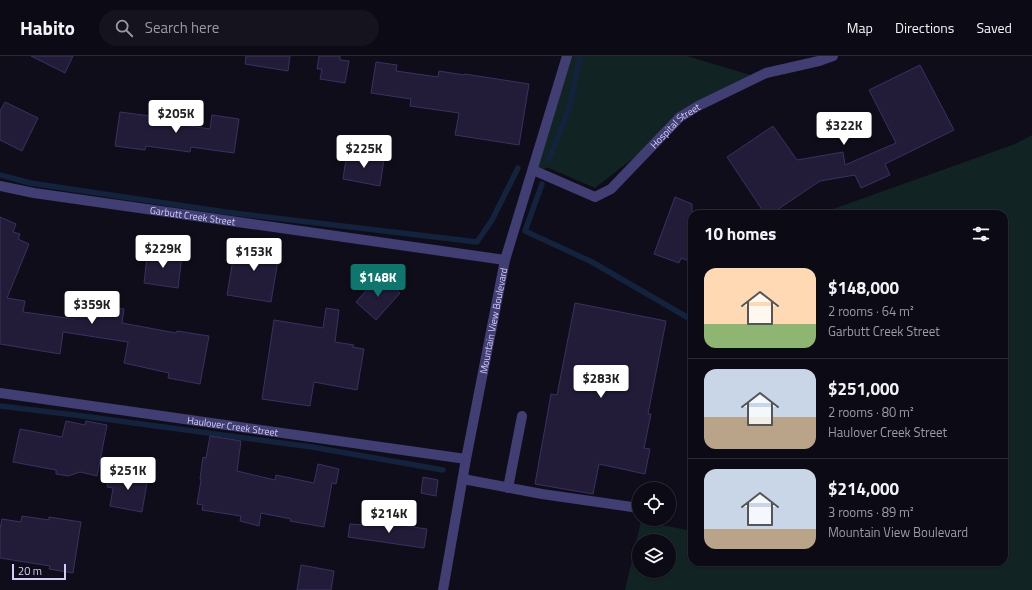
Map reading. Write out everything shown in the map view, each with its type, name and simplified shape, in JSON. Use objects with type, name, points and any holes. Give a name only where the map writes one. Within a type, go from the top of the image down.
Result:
[{"type":"street","name":"Mountain View Boulevard","points":[[443,590],[466,459],[505,260],[566,56]]},
{"type":"street","name":"Hospital Street","points":[[533,170],[594,197],[611,189],[680,118],[698,106],[766,73],[819,61],[833,56]]},
{"type":"street","name":"Garbutt Creek Street","points":[[0,186],[42,194],[505,260]]},
{"type":"street","name":"Haulover Creek Street","points":[[0,393],[466,459]]},
{"type":"street","points":[[508,488],[522,416]]},
{"type":"street","points":[[463,479],[542,494],[632,507]]},
{"type":"shaded area","points":[[567,56],[687,56],[764,79],[688,115],[595,188],[549,168],[533,170]]},
{"type":"shaded area","points":[[1032,135],[1032,590],[625,590],[632,560],[632,578],[676,578],[676,534],[638,534],[640,526],[666,526],[688,530],[688,566],[1008,566],[1008,210],[830,210],[1015,144]]},
{"type":"building","points":[[31,56],[73,56],[65,73]]},
{"type":"building","points":[[246,56],[290,56],[288,71],[245,64]]},
{"type":"building","points":[[319,56],[340,56],[340,60],[349,61],[345,83],[320,79],[322,69],[317,69]]},
{"type":"building","points":[[376,62],[397,65],[396,71],[438,77],[439,71],[529,84],[519,145],[455,135],[459,113],[410,106],[411,99],[371,93]]},
{"type":"building","points":[[920,65],[954,130],[885,164],[890,175],[861,188],[855,175],[820,181],[777,210],[762,210],[727,157],[773,126],[797,160],[843,152],[845,165],[896,143],[869,90]]},
{"type":"building","points":[[5,102],[38,118],[22,151],[0,140],[0,111]]},
{"type":"building","points":[[120,112],[150,116],[149,120],[210,129],[212,115],[239,119],[234,153],[191,147],[190,152],[146,146],[145,150],[115,146]]},
{"type":"building","points":[[347,152],[384,159],[380,186],[343,179]]},
{"type":"building","points":[[675,197],[692,204],[692,210],[688,210],[688,261],[681,258],[679,263],[654,254]]},
{"type":"building","points":[[0,217],[16,224],[13,232],[20,234],[18,239],[29,244],[7,298],[25,301],[23,312],[74,319],[78,295],[92,298],[92,305],[124,309],[122,323],[176,333],[177,331],[209,336],[200,384],[168,378],[169,373],[124,363],[128,342],[63,332],[60,354],[0,344]]},
{"type":"building","points":[[236,241],[280,248],[271,302],[227,295]]},
{"type":"building","points":[[148,249],[182,255],[178,288],[144,283]]},
{"type":"building","points":[[380,275],[400,293],[376,320],[356,302]]},
{"type":"building","points":[[575,303],[666,321],[648,414],[651,414],[644,448],[650,449],[645,474],[599,464],[593,494],[535,484],[551,394],[557,395]]},
{"type":"building","points":[[326,308],[339,310],[335,342],[354,345],[352,347],[364,349],[357,390],[314,382],[310,406],[262,399],[274,320],[323,328]]},
{"type":"building","points":[[66,421],[85,425],[86,421],[107,425],[97,476],[80,472],[68,476],[56,474],[56,470],[13,462],[20,429],[62,437]]},
{"type":"building","points":[[210,436],[241,441],[237,471],[275,480],[276,475],[314,483],[318,464],[339,469],[336,484],[332,483],[324,527],[290,521],[291,519],[261,513],[259,526],[240,521],[241,516],[202,510],[203,505],[197,504],[203,457],[206,458]]},
{"type":"building","points":[[110,471],[148,477],[142,512],[110,506],[113,488],[107,487]]},
{"type":"building","points":[[423,477],[438,480],[436,496],[421,493]]},
{"type":"building","points":[[22,516],[49,520],[49,517],[81,522],[73,573],[49,569],[50,566],[0,558],[0,529],[2,519],[21,522]]},
{"type":"building","points":[[366,520],[427,529],[424,548],[348,537],[350,524],[365,525]]},
{"type":"building","points":[[301,565],[334,571],[331,590],[297,590]]},
{"type":"waterway","points":[[549,160],[570,105],[580,56]]},
{"type":"waterway","points":[[0,175],[30,183],[225,212],[477,242],[492,220],[518,168]]},
{"type":"waterway","points":[[542,184],[525,231],[592,262],[688,318]]},
{"type":"waterway","points":[[0,406],[312,447],[443,470]]}]
